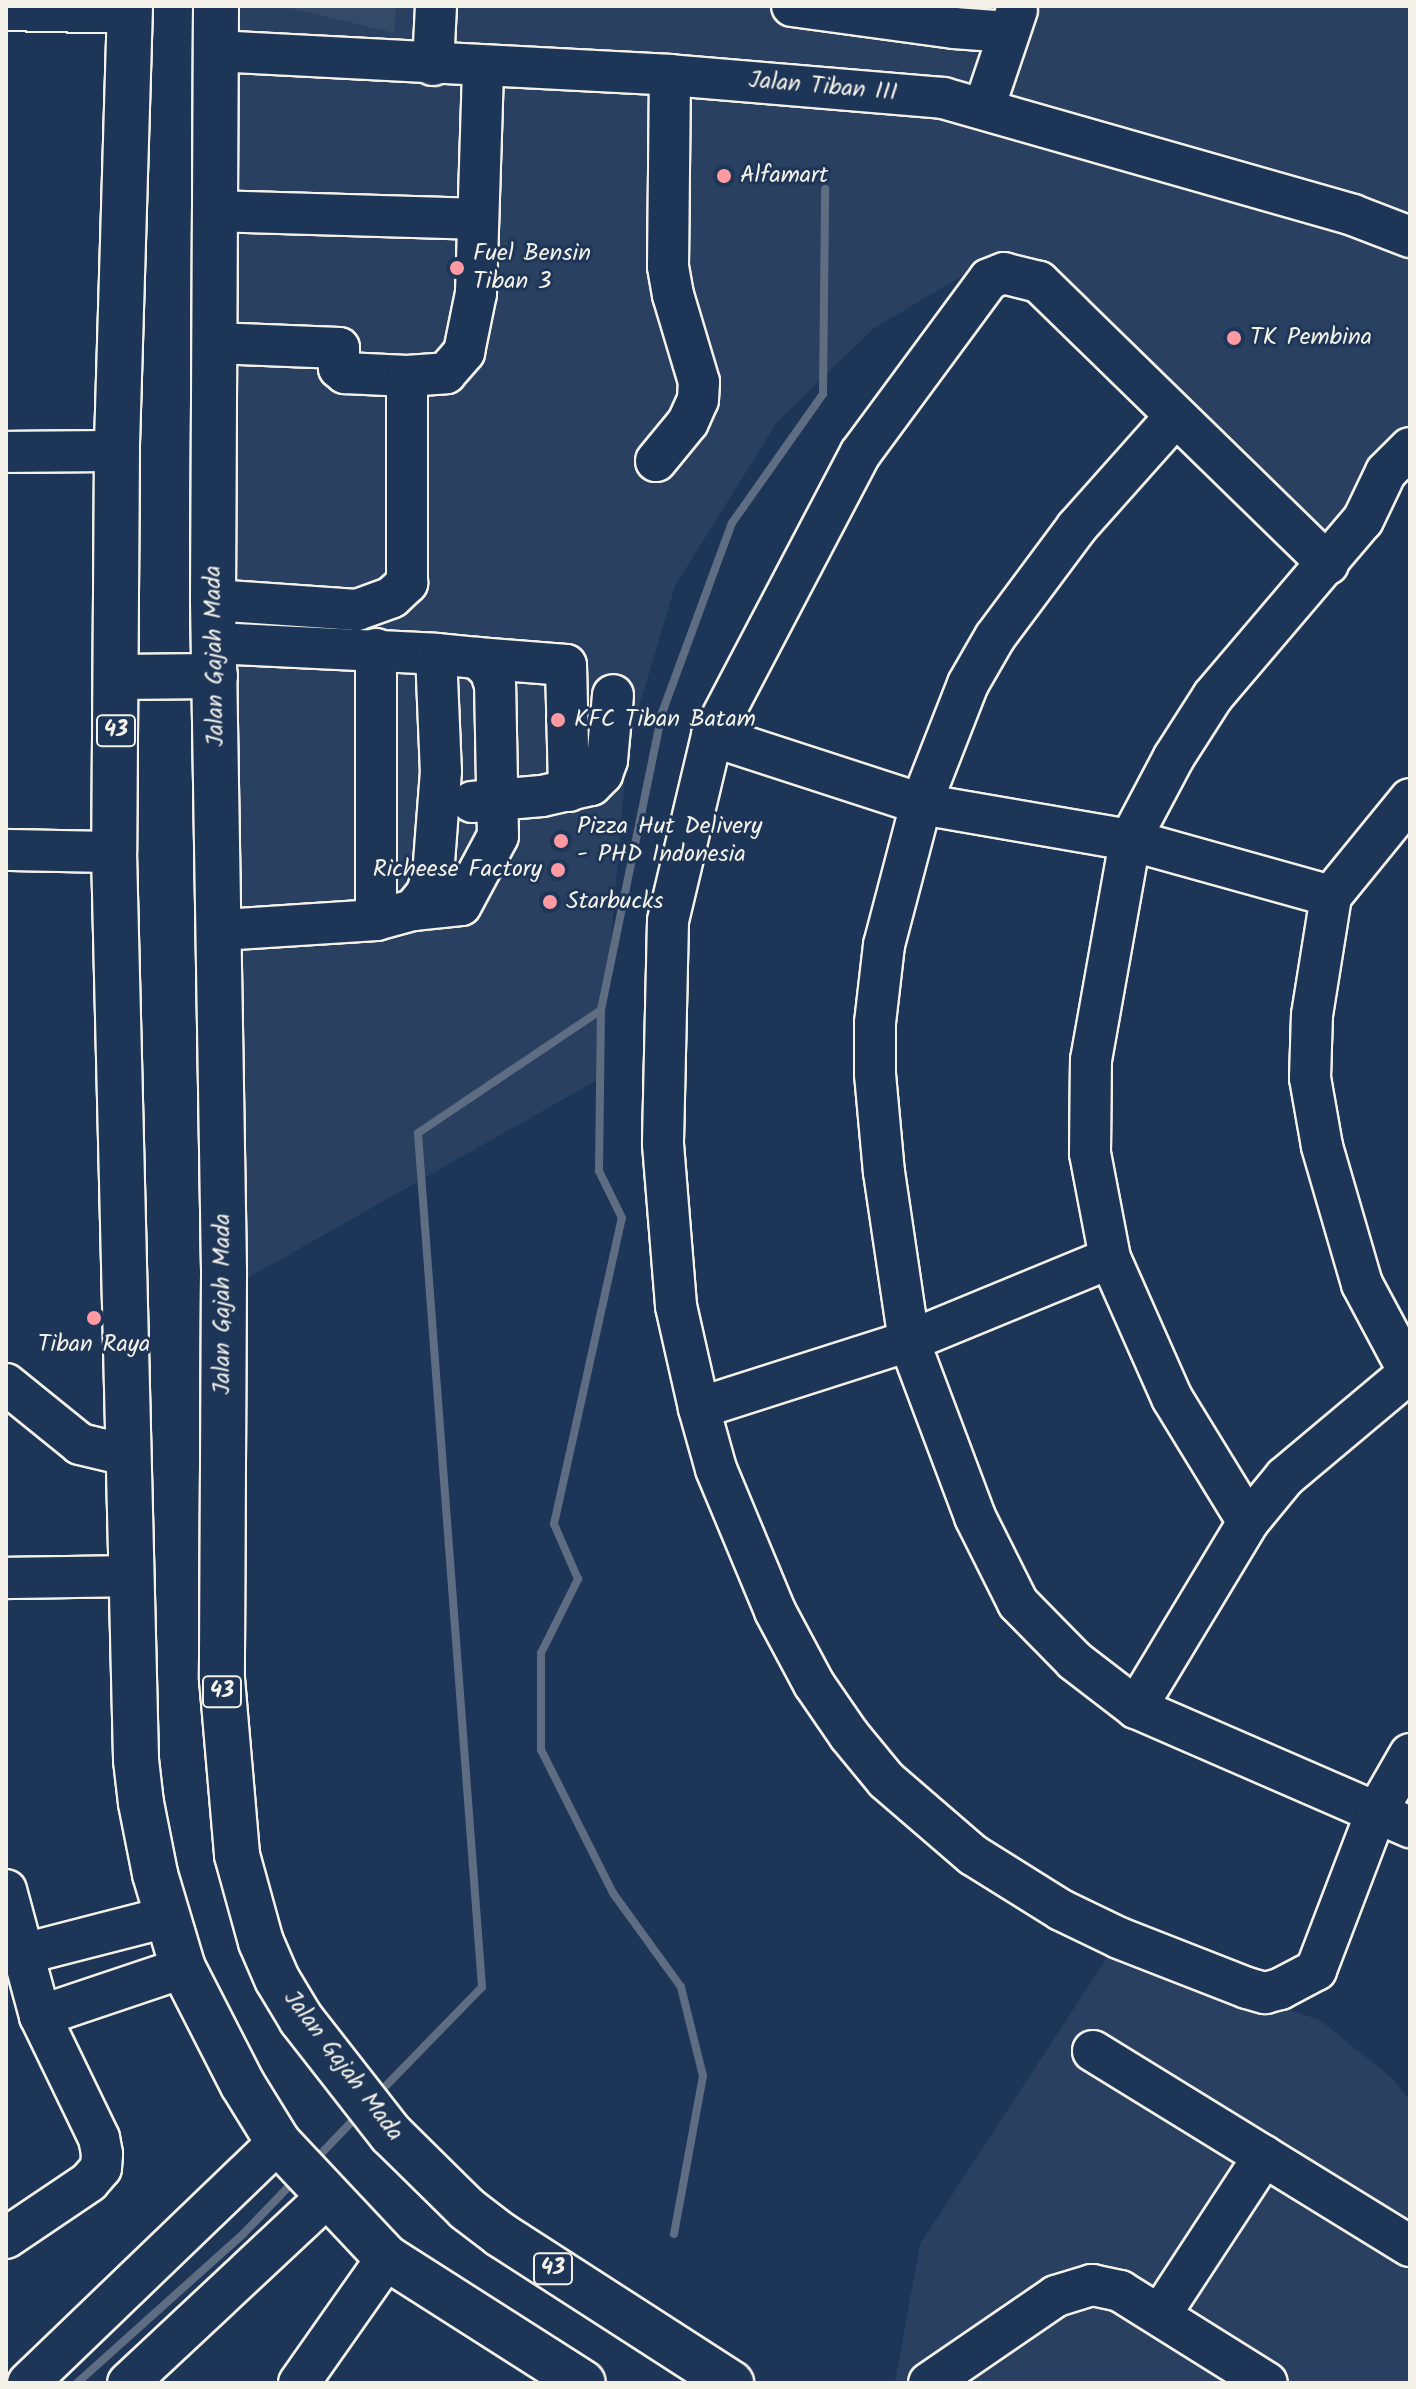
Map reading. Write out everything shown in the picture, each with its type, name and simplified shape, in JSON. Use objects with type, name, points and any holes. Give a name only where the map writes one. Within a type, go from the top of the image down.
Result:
[{"type":"highway","name":"Jalan Gajah Mada","points":[[216,6],[213,600],[224,1274],[222,1679],[227,1772],[237,1855],[261,1942],[301,2019],[391,2134],[467,2209],[501,2235],[731,2383]]},
{"type":"highway","name":"43","points":[[130,10],[117,451],[118,677],[114,852],[136,1760],[141,1803],[167,1917],[183,1968],[243,2085],[286,2151],[387,2258],[583,2383]]},
{"type":"highway","points":[[118,677],[214,659]]},
{"type":"street","points":[[433,65],[436,6]]},
{"type":"street","points":[[792,6],[954,28],[1013,19],[984,108]]},
{"type":"street","points":[[6,10],[130,10]]},
{"type":"street","name":"Jalan Tiban III","points":[[216,51],[433,65],[670,75],[943,98],[1353,215],[1410,237]]},
{"type":"street","points":[[339,348],[339,368],[345,373],[407,376],[446,373],[464,352],[476,293],[483,67]]},
{"type":"street","points":[[656,461],[688,422],[698,400],[699,382],[673,295],[668,266],[670,75]]},
{"type":"street","points":[[215,211],[478,219]]},
{"type":"street","points":[[1328,564],[1174,418],[1039,282],[1004,273],[989,279],[860,454],[712,736],[668,921],[663,1027],[663,1144],[676,1306],[699,1408],[716,1469],[775,1611],[814,1684],[849,1735],[886,1780],[973,1855],[1061,1910],[1119,1938],[1265,1993],[1280,1989],[1316,1970],[1393,1820],[1410,1754]]},
{"type":"street","points":[[214,343],[464,352]]},
{"type":"street","points":[[395,915],[354,635],[373,607],[407,583],[407,376]]},
{"type":"street","points":[[1174,418],[1077,527],[995,637],[968,684],[921,804],[884,945],[875,1023],[875,1074],[884,1172],[909,1341],[975,1517],[1018,1603],[1075,1661],[1136,1708],[1393,1820]]},
{"type":"street","points":[[1248,1522],[1172,1398],[1110,1258],[1090,1153],[1088,1099],[1099,1008],[1130,840],[1180,747],[1213,696],[1363,520],[1386,472],[1410,448]]},
{"type":"street","points":[[6,452],[117,451]]},
{"type":"street","points":[[1363,520],[1410,494]]},
{"type":"street","points":[[213,600],[436,654],[566,665],[569,791]]},
{"type":"street","points":[[214,659],[354,635]]},
{"type":"street","points":[[395,915],[427,893],[433,874],[440,805],[436,654]]},
{"type":"street","points":[[220,930],[395,915],[461,905],[467,899],[498,836],[495,685],[490,670],[477,658]]},
{"type":"street","points":[[440,805],[569,791],[591,785],[602,774],[613,695]]},
{"type":"street","points":[[712,736],[921,804],[1130,840],[1331,896]]},
{"type":"street","points":[[1136,1708],[1248,1522],[1285,1477],[1409,1372],[1362,1284],[1322,1146],[1310,1078],[1312,1015],[1331,896],[1410,799]]},
{"type":"street","points":[[6,850],[114,852]]},
{"type":"street","points":[[699,1408],[909,1341],[1110,1258]]},
{"type":"street","points":[[6,1384],[80,1444],[130,1456]]},
{"type":"street","points":[[6,1578],[133,1576]]},
{"type":"street","points":[[6,1890],[40,2016],[99,2138],[101,2168],[89,2182],[6,2238]]},
{"type":"street","points":[[23,1954],[167,1917]]},
{"type":"street","points":[[40,2016],[183,1968]]},
{"type":"street","points":[[1093,2051],[1410,2246]]},
{"type":"street","points":[[28,2383],[286,2151]]},
{"type":"street","points":[[1160,2315],[1264,2156]]},
{"type":"street","points":[[128,2383],[325,2195]]},
{"type":"street","points":[[299,2383],[387,2258]]},
{"type":"street","points":[[929,2383],[1056,2296],[1092,2285],[1120,2291],[1267,2383]]},
{"type":"shaded area","points":[[227,6],[1410,6],[1410,435],[1327,536],[1036,268],[977,267],[873,329],[777,422],[675,586],[628,744],[599,1079],[230,1288]]},
{"type":"shaded area","points":[[282,6],[396,6],[394,33]]},
{"type":"shaded area","points":[[1112,1950],[1320,2020],[1393,2079],[1410,2101],[1410,2383],[895,2383],[920,2244]]},
{"type":"waterway","points":[[674,2234],[703,2076],[681,1987],[613,1893],[541,1750],[541,1653],[578,1579],[554,1524],[622,1218],[599,1171],[601,1010],[662,713],[732,523],[823,394],[825,189]]},
{"type":"waterway","points":[[378,2094],[482,1987],[418,1133],[601,1010]]},
{"type":"waterway","points":[[314,2161],[360,2113]]},
{"type":"waterway","points":[[77,2383],[244,2233],[296,2179]]},
{"type":"place","name":"Alfamart","points":[[724,176]]},
{"type":"place","name":"Fuel Bensin Tiban 3","points":[[457,268]]},
{"type":"place","name":"TK Pembina","points":[[1234,338]]},
{"type":"place","name":"KFC Tiban Batam","points":[[558,720]]},
{"type":"place","name":"Pizza Hut Delivery - PHD Indonesia","points":[[561,841]]},
{"type":"place","name":"Richeese Factory","points":[[558,870]]},
{"type":"place","name":"Starbucks","points":[[550,902]]},
{"type":"place","name":"Tiban Raya","points":[[94,1318]]}]
